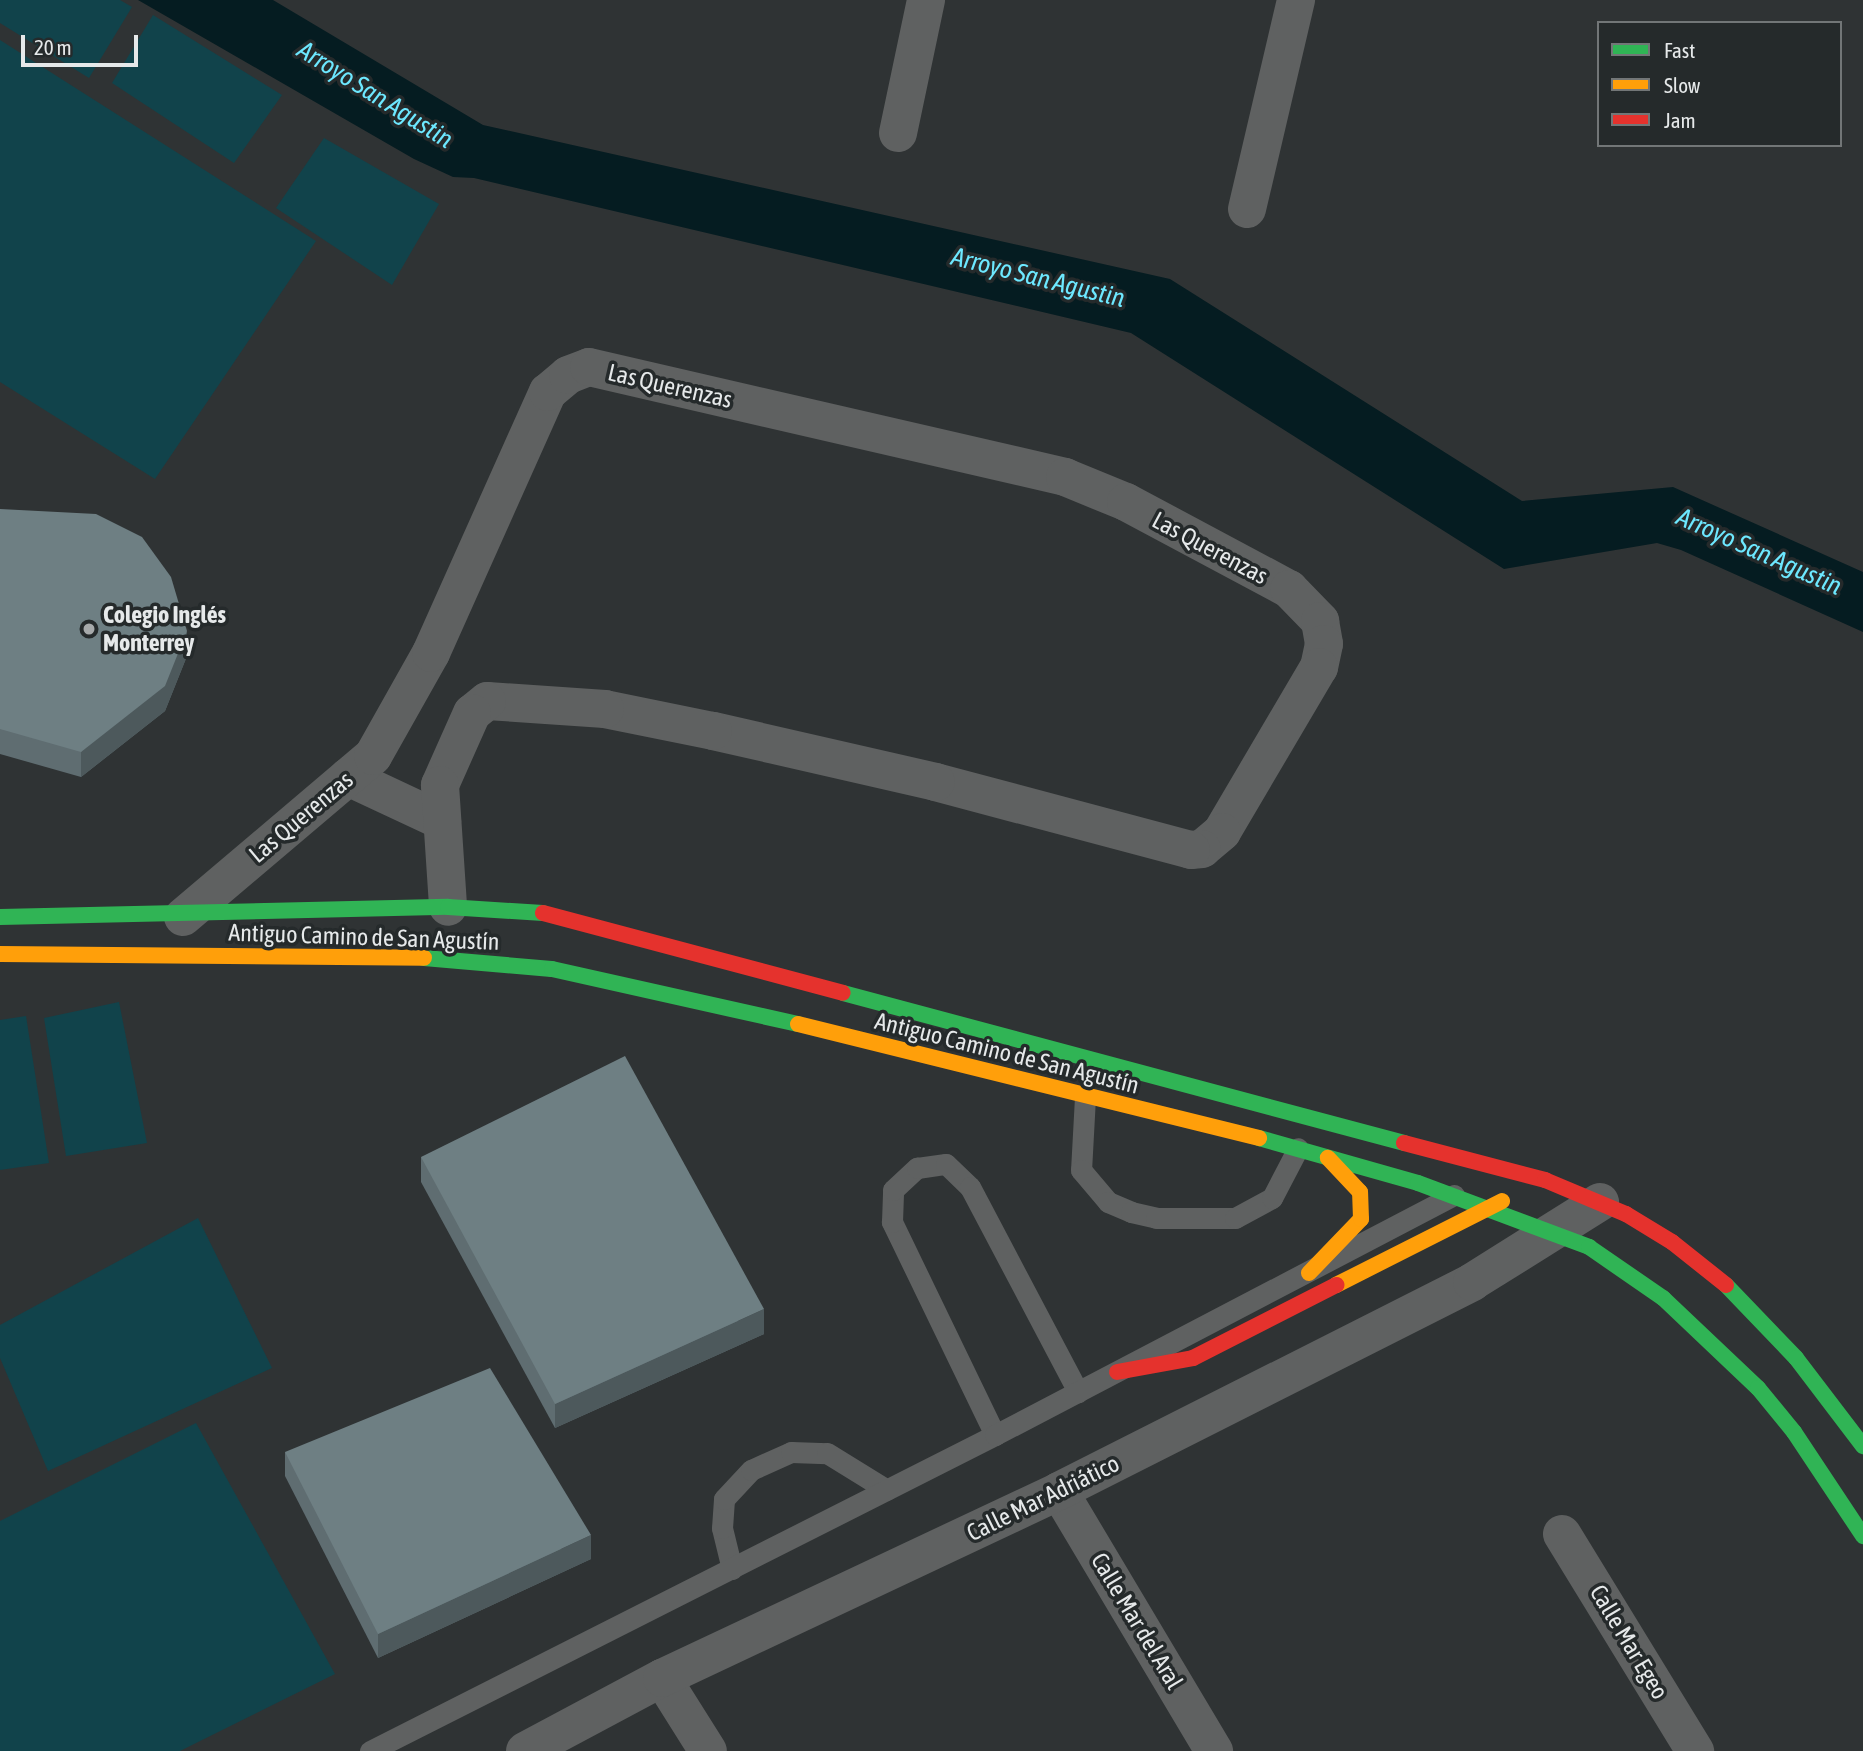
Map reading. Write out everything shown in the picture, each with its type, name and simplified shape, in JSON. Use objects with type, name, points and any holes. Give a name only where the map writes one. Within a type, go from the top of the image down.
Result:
[{"type":"street","points":[[898,133],[926,0]]},
{"type":"street","points":[[1247,209],[1296,0]]},
{"type":"street","name":"Las Querenzas","points":[[183,917],[373,755],[431,653],[548,392],[568,375],[589,368],[1065,477],[1126,502],[1289,589],[1320,621],[1324,644],[1319,667],[1222,832],[1202,849],[1191,850],[936,782],[713,731],[605,709],[487,701],[472,713],[440,785],[447,907]]},
{"type":"street","points":[[348,777],[442,821]]},
{"type":"street","name":"Antiguo Camino de San Agustín","points":[[0,918],[183,917],[447,907],[579,920],[1414,1147],[1545,1180],[1600,1202],[1672,1242],[1743,1299],[1796,1358],[1863,1446]]},
{"type":"street","name":"Antiguo Camino de San Agustín","points":[[0,954],[461,958],[552,969],[653,988],[1298,1148],[1418,1183],[1589,1247],[1663,1298],[1758,1388],[1794,1432],[1863,1536]]},
{"type":"street","points":[[1309,1273],[1361,1219],[1360,1192],[1328,1158]]},
{"type":"street","points":[[1118,1372],[1163,1367],[1193,1358],[1545,1180]]},
{"type":"street","name":"Calle Mar Adriático","points":[[525,1751],[662,1678],[1059,1492],[1472,1282],[1556,1233],[1600,1202]]},
{"type":"street","name":"Calle Mar del Aral","points":[[1059,1492],[1214,1751]]},
{"type":"street","name":"Calle Mar Egeo","points":[[1562,1534],[1695,1751]]},
{"type":"street","points":[[662,1678],[708,1751]]},
{"type":"lane","points":[[1086,1097],[1082,1170],[1108,1202],[1131,1212],[1156,1218],[1235,1218],[1272,1198],[1298,1148]]},
{"type":"lane","points":[[1406,1222],[1418,1183],[1414,1147]]},
{"type":"lane","points":[[995,1435],[892,1222],[893,1190],[917,1168],[946,1164],[970,1187],[1077,1392]]},
{"type":"lane","points":[[370,1751],[1118,1372],[1454,1195]]},
{"type":"lane","points":[[732,1569],[722,1528],[724,1499],[751,1471],[791,1452],[827,1453],[887,1490]]},
{"type":"shaded area","points":[[0,0],[120,0],[132,7],[89,78],[0,23]]},
{"type":"shaded area","points":[[153,15],[282,95],[234,163],[112,83]]},
{"type":"shaded area","points":[[0,40],[316,241],[155,479],[0,382]]},
{"type":"shaded area","points":[[324,138],[439,204],[392,285],[276,208]]},
{"type":"shaded area","points":[[119,1002],[147,1143],[66,1156],[44,1018]]},
{"type":"shaded area","points":[[26,1016],[49,1163],[0,1170],[0,1020]]},
{"type":"shaded area","points":[[198,1218],[272,1368],[48,1471],[0,1358],[0,1325]]},
{"type":"shaded area","points":[[196,1423],[335,1674],[180,1751],[0,1751],[0,1521]]},
{"type":"water","name":"Arroyo San Agustin","points":[[138,0],[273,0],[483,125],[1170,279],[1522,501],[1673,487],[1863,572],[1863,632],[1681,550],[1657,543],[1504,569],[1131,333],[474,178],[453,177],[414,159]]},
{"type":"building","name":"Colegio Inglés Monterrey","points":[[0,509],[96,514],[142,537],[171,577],[187,631],[165,686],[81,752],[0,729]]},
{"type":"building","points":[[625,1056],[764,1309],[555,1404],[421,1157]]},
{"type":"building","points":[[490,1368],[591,1535],[378,1634],[285,1452]]},
{"type":"traffic: fast","points":[[0,917],[448,907],[543,913]]},
{"type":"traffic: fast","points":[[424,958],[552,969],[798,1024]]},
{"type":"traffic: fast","points":[[843,993],[1404,1143]]},
{"type":"traffic: fast","points":[[1259,1138],[1418,1183],[1589,1247],[1663,1298],[1758,1388],[1794,1432],[1863,1536]]},
{"type":"traffic: fast","points":[[1726,1285],[1796,1358],[1863,1446]]},
{"type":"traffic: slow","points":[[0,954],[424,958]]},
{"type":"traffic: slow","points":[[798,1024],[1259,1138]]},
{"type":"traffic: slow","points":[[1309,1273],[1361,1219],[1360,1192],[1328,1158]]},
{"type":"traffic: slow","points":[[1336,1285],[1502,1201]]},
{"type":"traffic: jam","points":[[543,913],[843,993]]},
{"type":"traffic: jam","points":[[1404,1143],[1545,1180],[1626,1214],[1672,1242],[1726,1285]]},
{"type":"traffic: jam","points":[[1117,1372],[1193,1358],[1336,1285]]},
{"type":"place","name":"Colegio Inglés Monterrey","points":[[89,629]]}]
